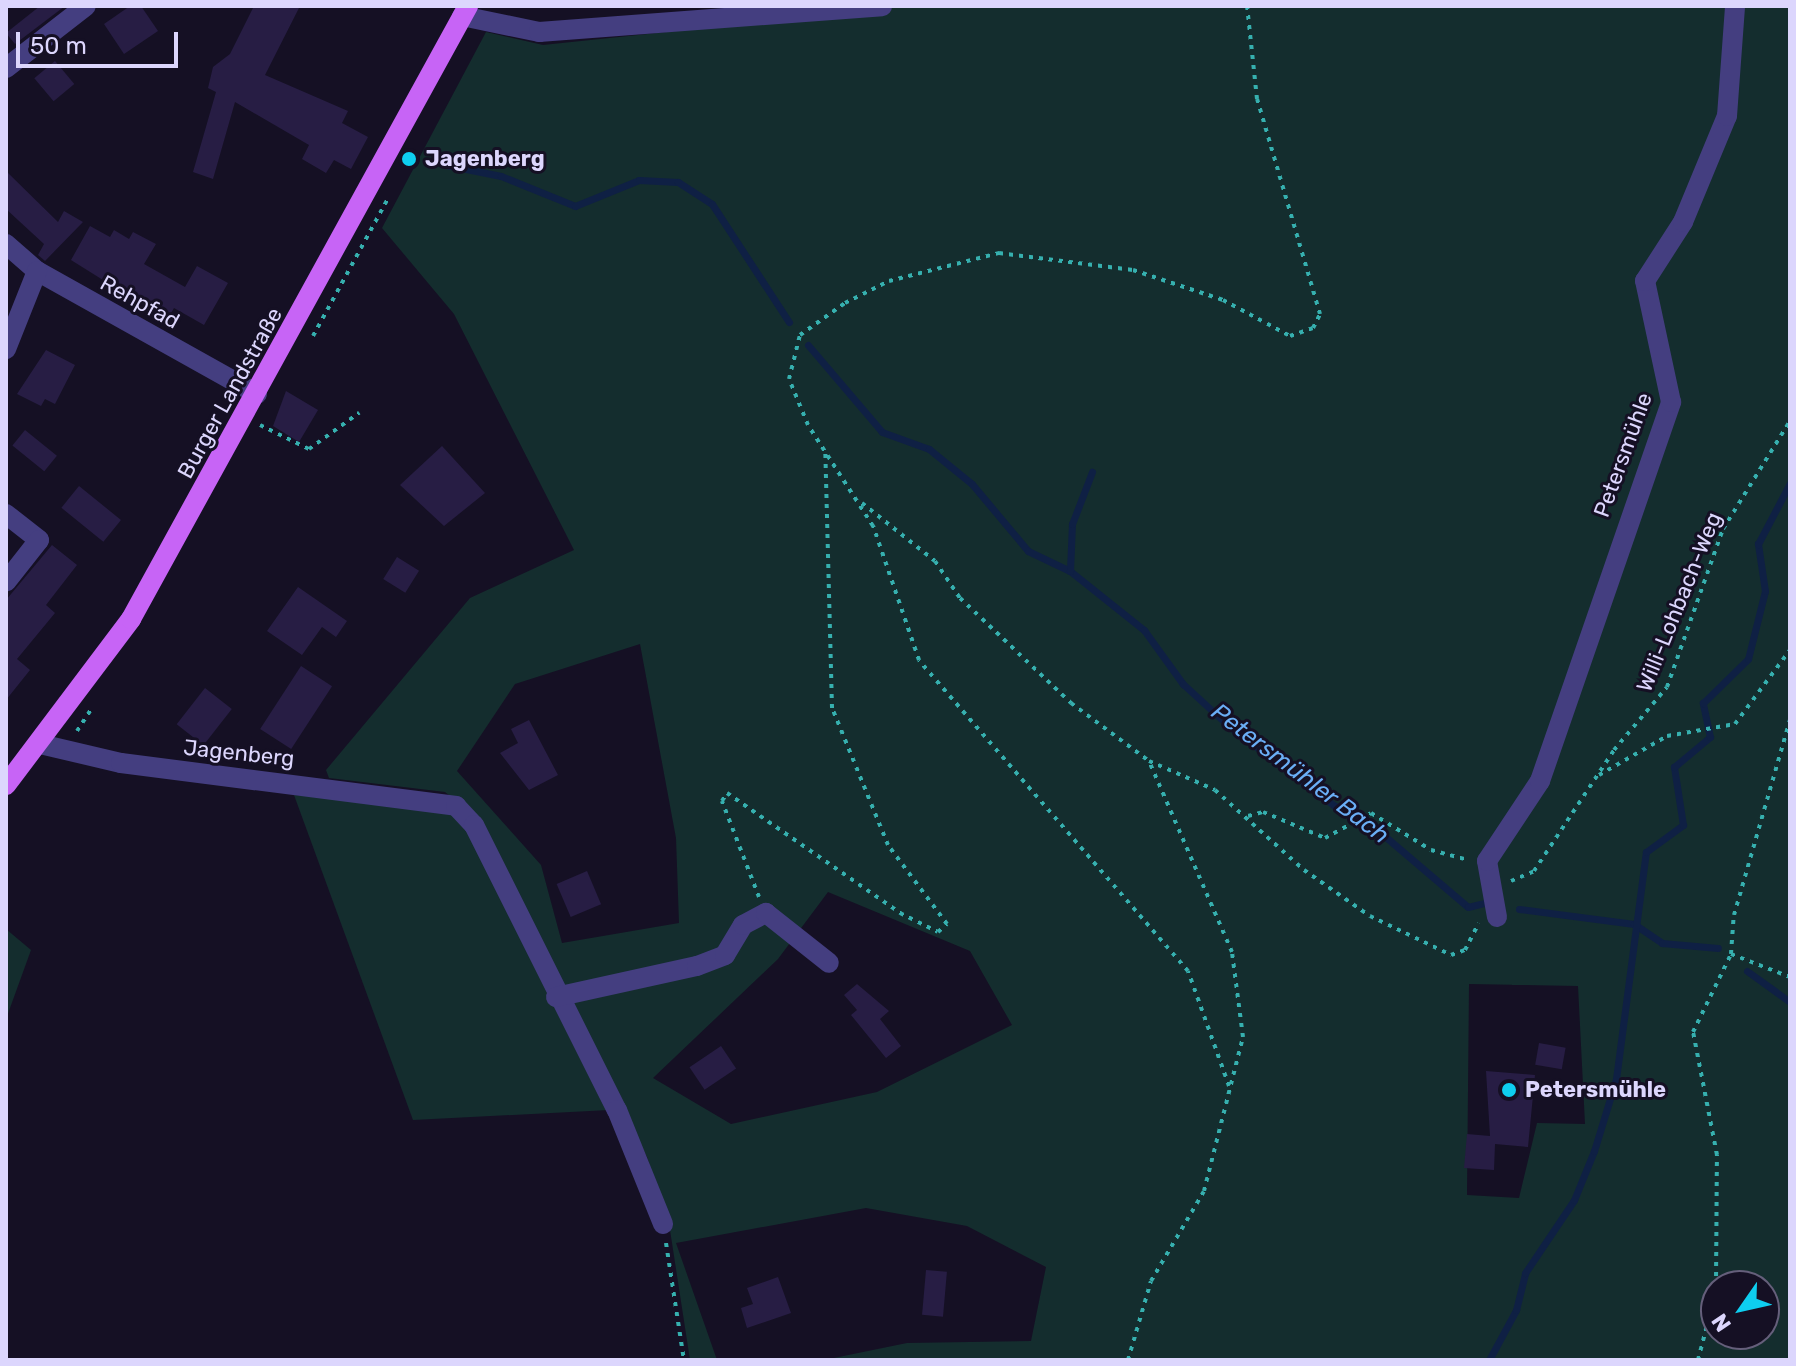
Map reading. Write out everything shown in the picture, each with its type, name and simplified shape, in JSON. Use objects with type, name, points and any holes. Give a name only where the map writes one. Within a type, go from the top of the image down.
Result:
[{"type":"main road","name":"Burger Landstraße","points":[[6,785],[40,744],[131,619],[465,11]]},
{"type":"street","points":[[6,68],[86,6]]},
{"type":"street","points":[[465,11],[539,32],[882,6]]},
{"type":"street","name":"Petersmühle","points":[[1487,861],[1540,781],[1671,402],[1645,281],[1683,222],[1727,116],[1735,6]]},
{"type":"street","name":"Rehpfad","points":[[6,244],[37,271],[257,394]]},
{"type":"street","points":[[6,349],[37,271]]},
{"type":"street","points":[[6,514],[39,540],[6,582]]},
{"type":"street","name":"Jagenberg","points":[[40,744],[121,763],[456,806],[474,825],[556,997],[634,1146],[663,1224]]},
{"type":"street","points":[[1487,861],[1497,917]]},
{"type":"street","points":[[556,997],[697,966],[725,955],[743,925],[766,913],[829,963]]},
{"type":"path","points":[[1229,1086],[1201,992],[1035,788],[933,681],[907,633],[883,547],[860,503],[825,449],[789,379],[800,335],[889,281],[958,261],[1026,252],[1076,258],[1193,288],[1290,336],[1313,328],[1320,314],[1257,99],[1247,6]]},
{"type":"path","points":[[259,424],[309,449],[359,413]]},
{"type":"path","name":"Willi-Lohbach-Weg","points":[[1492,882],[1534,871],[1599,775],[1667,687],[1723,529],[1790,421]]},
{"type":"path","points":[[766,913],[722,801],[727,793],[900,913],[938,932],[947,924],[888,845],[832,708],[825,449]]},
{"type":"path","points":[[860,503],[935,561],[960,598],[1071,703],[1149,761],[1201,783],[1248,816],[1352,906],[1451,955],[1465,950],[1474,926],[1497,917]]},
{"type":"path","points":[[1599,775],[1667,736],[1735,724],[1790,650]]},
{"type":"path","points":[[1716,1270],[1717,1155],[1693,1032],[1731,954],[1734,915],[1790,720]]},
{"type":"path","points":[[1128,1360],[1167,1247],[1204,1191],[1243,1037],[1237,972],[1149,761]]},
{"type":"path","points":[[1248,816],[1263,812],[1325,838],[1367,812],[1439,854],[1487,861]]},
{"type":"path","points":[[1731,954],[1790,977]]},
{"type":"path","points":[[663,1224],[684,1360]]},
{"type":"green space","points":[[849,6],[1790,6],[1790,1360],[824,1360],[907,1343],[1031,1341],[1046,1267],[967,1226],[866,1208],[676,1243],[717,1360],[690,1360],[670,1230],[647,1157],[479,818],[445,792],[329,778],[326,770],[470,598],[574,550],[454,314],[382,228],[486,32],[543,45],[847,13]],"holes":[[[640,644],[676,838],[679,923],[562,943],[541,865],[457,771],[515,684]],[[828,892],[970,951],[1012,1025],[877,1092],[731,1124],[653,1078],[778,959]],[[1469,984],[1578,986],[1585,1124],[1537,1123],[1519,1198],[1467,1195]]]},
{"type":"green space","points":[[294,795],[456,806],[609,1110],[413,1120]]},
{"type":"green space","points":[[6,929],[31,950],[6,1019]]},
{"type":"building","points":[[40,6],[65,6],[15,44],[6,33]]},
{"type":"building","points":[[130,6],[141,6],[158,31],[124,54],[104,24]]},
{"type":"building","points":[[254,6],[300,6],[265,75],[348,111],[342,123],[368,137],[351,169],[334,160],[326,173],[302,159],[309,145],[235,102],[213,179],[193,172],[216,92],[208,88],[213,67],[230,54]]},
{"type":"building","points":[[55,61],[74,84],[54,101],[34,78]]},
{"type":"building","points":[[6,171],[58,222],[64,211],[83,222],[45,261],[38,255],[44,244],[6,209]]},
{"type":"building","points":[[90,226],[110,237],[114,230],[129,239],[133,232],[156,244],[144,264],[185,287],[197,266],[228,283],[204,325],[174,308],[167,320],[71,260]]},
{"type":"building","points":[[46,350],[75,365],[55,404],[45,399],[41,406],[17,394]]},
{"type":"building","points":[[286,391],[318,410],[299,442],[273,426]]},
{"type":"building","points":[[25,430],[57,456],[44,471],[12,446]]},
{"type":"building","points":[[442,446],[485,493],[444,526],[400,485]]},
{"type":"building","points":[[79,486],[121,520],[103,542],[61,508]]},
{"type":"building","points":[[52,545],[77,565],[46,605],[55,613],[17,659],[30,670],[6,700],[6,600]]},
{"type":"building","points":[[397,557],[419,571],[405,593],[383,579]]},
{"type":"building","points":[[298,587],[347,621],[336,637],[322,627],[302,655],[267,631]]},
{"type":"building","points":[[301,666],[332,686],[291,749],[260,729]]},
{"type":"building","points":[[205,688],[232,709],[203,745],[177,724]]},
{"type":"building","points":[[529,720],[558,775],[529,790],[500,753],[518,743],[511,729]]},
{"type":"building","points":[[587,871],[601,904],[571,917],[557,884]]},
{"type":"building","points":[[857,984],[889,1011],[880,1019],[901,1046],[886,1058],[851,1015],[857,1010],[844,995]]},
{"type":"building","points":[[1539,1043],[1566,1048],[1562,1069],[1535,1065]]},
{"type":"building","points":[[721,1046],[736,1068],[705,1090],[689,1067]]},
{"type":"building","points":[[1486,1071],[1535,1075],[1528,1147],[1495,1144],[1494,1170],[1464,1168],[1467,1134],[1490,1136]]},
{"type":"building","points":[[926,1270],[947,1272],[943,1317],[922,1315]]},
{"type":"building","points":[[778,1277],[791,1313],[747,1328],[741,1308],[753,1304],[747,1288]]},
{"type":"waterway","name":"Petersmühler Bach","points":[[446,165],[501,176],[575,206],[639,180],[678,182],[712,204],[789,322]]},
{"type":"waterway","name":"Petersmühler Bach","points":[[808,345],[882,432],[929,449],[972,484],[1028,551],[1070,571],[1144,630],[1183,684],[1230,727],[1335,806],[1361,816],[1468,907],[1484,903]]},
{"type":"waterway","points":[[1070,571],[1072,524],[1092,472]]},
{"type":"waterway","points":[[1489,1360],[1516,1310],[1525,1273],[1574,1200],[1594,1151],[1616,1079],[1646,852],[1683,825],[1674,767],[1710,737],[1703,703],[1748,659],[1765,591],[1758,544],[1790,483]]},
{"type":"waterway","name":"Petersmühler Bach","points":[[1519,909],[1634,924],[1662,943],[1718,948]]},
{"type":"waterway","points":[[1747,971],[1790,1002]]},
{"type":"place","name":"Jagenberg","points":[[409,159]]},
{"type":"place","name":"Petersmühle","points":[[1509,1090]]}]
